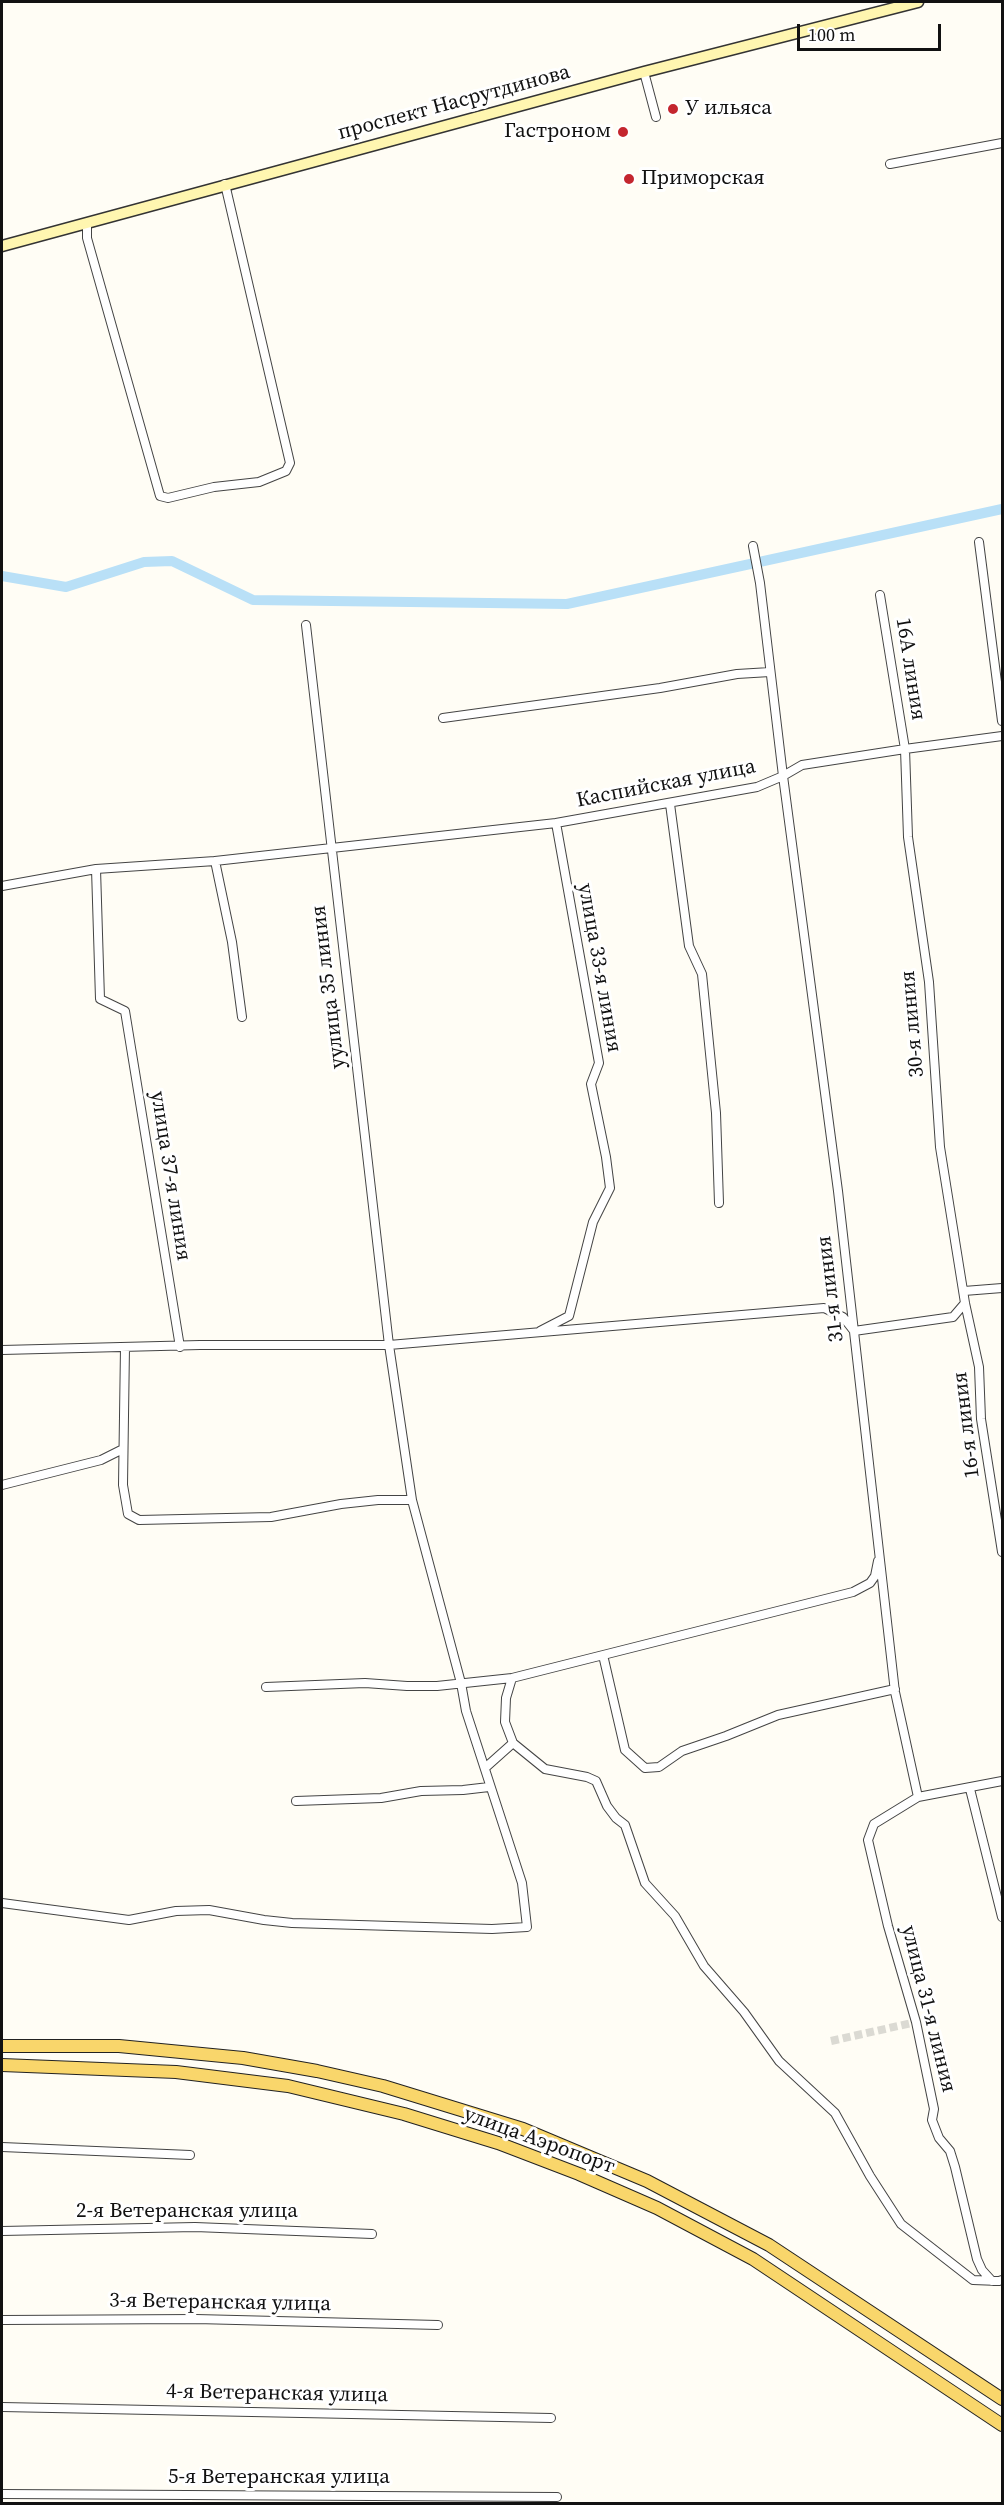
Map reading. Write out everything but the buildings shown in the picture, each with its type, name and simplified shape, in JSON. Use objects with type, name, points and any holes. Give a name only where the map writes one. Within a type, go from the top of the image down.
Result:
[{"type":"main road","name":"проспект Насрутдинова","points":[[2,246],[644,72],[918,2]]},
{"type":"main road","name":"улица Аэропорт","points":[[2,2046],[119,2046],[243,2058],[317,2070],[383,2086],[523,2129],[647,2181],[769,2245],[1002,2399]]},
{"type":"main road","name":"улица Аэропорт","points":[[2,2065],[176,2072],[288,2086],[405,2114],[498,2143],[579,2174],[657,2208],[753,2259],[1002,2425]]},
{"type":"street","points":[[644,72],[656,117]]},
{"type":"street","points":[[890,164],[1002,142]]},
{"type":"street","points":[[87,223],[87,238],[160,496],[168,498],[214,487],[259,482],[286,471],[290,463],[225,184]]},
{"type":"street","points":[[979,542],[1002,721]]},
{"type":"street","name":"31-я линия","points":[[753,546],[760,583],[854,1331],[895,1689],[918,1797]]},
{"type":"street","name":"16А линия","points":[[880,595],[904,749]]},
{"type":"street","name":"уулица 35 линия","points":[[2,1903],[129,1920],[176,1911],[209,1910],[292,1923],[492,1929],[527,1927],[522,1883],[466,1711],[461,1683],[412,1500],[389,1345],[306,625]]},
{"type":"street","points":[[443,718],[660,688],[737,674],[770,672]]},
{"type":"street","name":"Каспийская улица","points":[[2,886],[96,869],[332,850],[556,823],[757,787],[783,777],[801,765],[1002,736]]},
{"type":"street","name":"30-я линия","points":[[904,749],[908,837],[929,982],[940,1147],[964,1296]]},
{"type":"street","points":[[670,804],[689,946],[702,974],[716,1113],[719,1203]]},
{"type":"street","name":"улица 33-я линия","points":[[534,1334],[568,1316],[593,1222],[610,1188],[591,1084],[598,1063],[556,823]]},
{"type":"street","points":[[215,861],[232,942],[242,1017]]},
{"type":"street","name":"улица 37-я линия","points":[[96,869],[100,999],[125,1011],[180,1347]]},
{"type":"street","points":[[2,1350],[389,1345],[824,1308],[843,1317],[854,1331],[953,1317],[964,1296],[1002,1288]]},
{"type":"street","name":"16-я линия","points":[[964,1296],[979,1367],[981,1419],[1002,1552]]},
{"type":"street","points":[[125,1347],[123,1449],[125,1501],[128,1514],[139,1520],[271,1518],[341,1504],[378,1500],[412,1500]]},
{"type":"street","points":[[2,1485],[101,1460],[123,1449]]},
{"type":"street","points":[[266,1687],[365,1683],[427,1686],[512,1678],[862,1589],[875,1576],[879,1554]]},
{"type":"street","points":[[603,1655],[625,1750],[645,1768],[659,1767],[682,1751],[726,1736],[778,1714],[895,1689]]},
{"type":"street","points":[[512,1678],[506,1698],[505,1722],[513,1743],[545,1769],[587,1777],[596,1781],[607,1806],[625,1825],[645,1883],[675,1916],[704,1966],[744,2012],[779,2061],[835,2114],[870,2176],[901,2224],[974,2280],[1002,2280]]},
{"type":"street","points":[[485,1768],[513,1743]]},
{"type":"street","points":[[918,1797],[1002,1780]]},
{"type":"street","points":[[296,1801],[381,1798],[421,1791],[489,1787]]},
{"type":"street","points":[[970,1788],[1002,1917]]},
{"type":"street","name":"улица 31-я линия","points":[[918,1797],[874,1824],[867,1840],[868,1848],[916,2022],[934,2109],[932,2120],[939,2138],[950,2151],[977,2259],[982,2270],[992,2281]]},
{"type":"street","points":[[2,2147],[190,2155]]},
{"type":"street","name":"2-я Ветеранская улица","points":[[2,2231],[195,2227],[372,2234]]},
{"type":"street","name":"3-я Ветеранская улица","points":[[2,2320],[196,2319],[438,2325]]},
{"type":"street","name":"4-я Ветеранская улица","points":[[2,2407],[551,2418]]},
{"type":"street","name":"5-я Ветеранская улица","points":[[2,2494],[557,2497]]},
{"type":"waterway","points":[[2,576],[66,587],[144,562],[172,561],[253,600],[567,604],[1002,509]]},
{"type":"tunnel","points":[[831,2041],[916,2022]]},
{"type":"place","name":"У ильяса","points":[[673,109]]},
{"type":"place","name":"Гастроном","points":[[623,132]]},
{"type":"place","name":"Приморская","points":[[629,179]]}]
